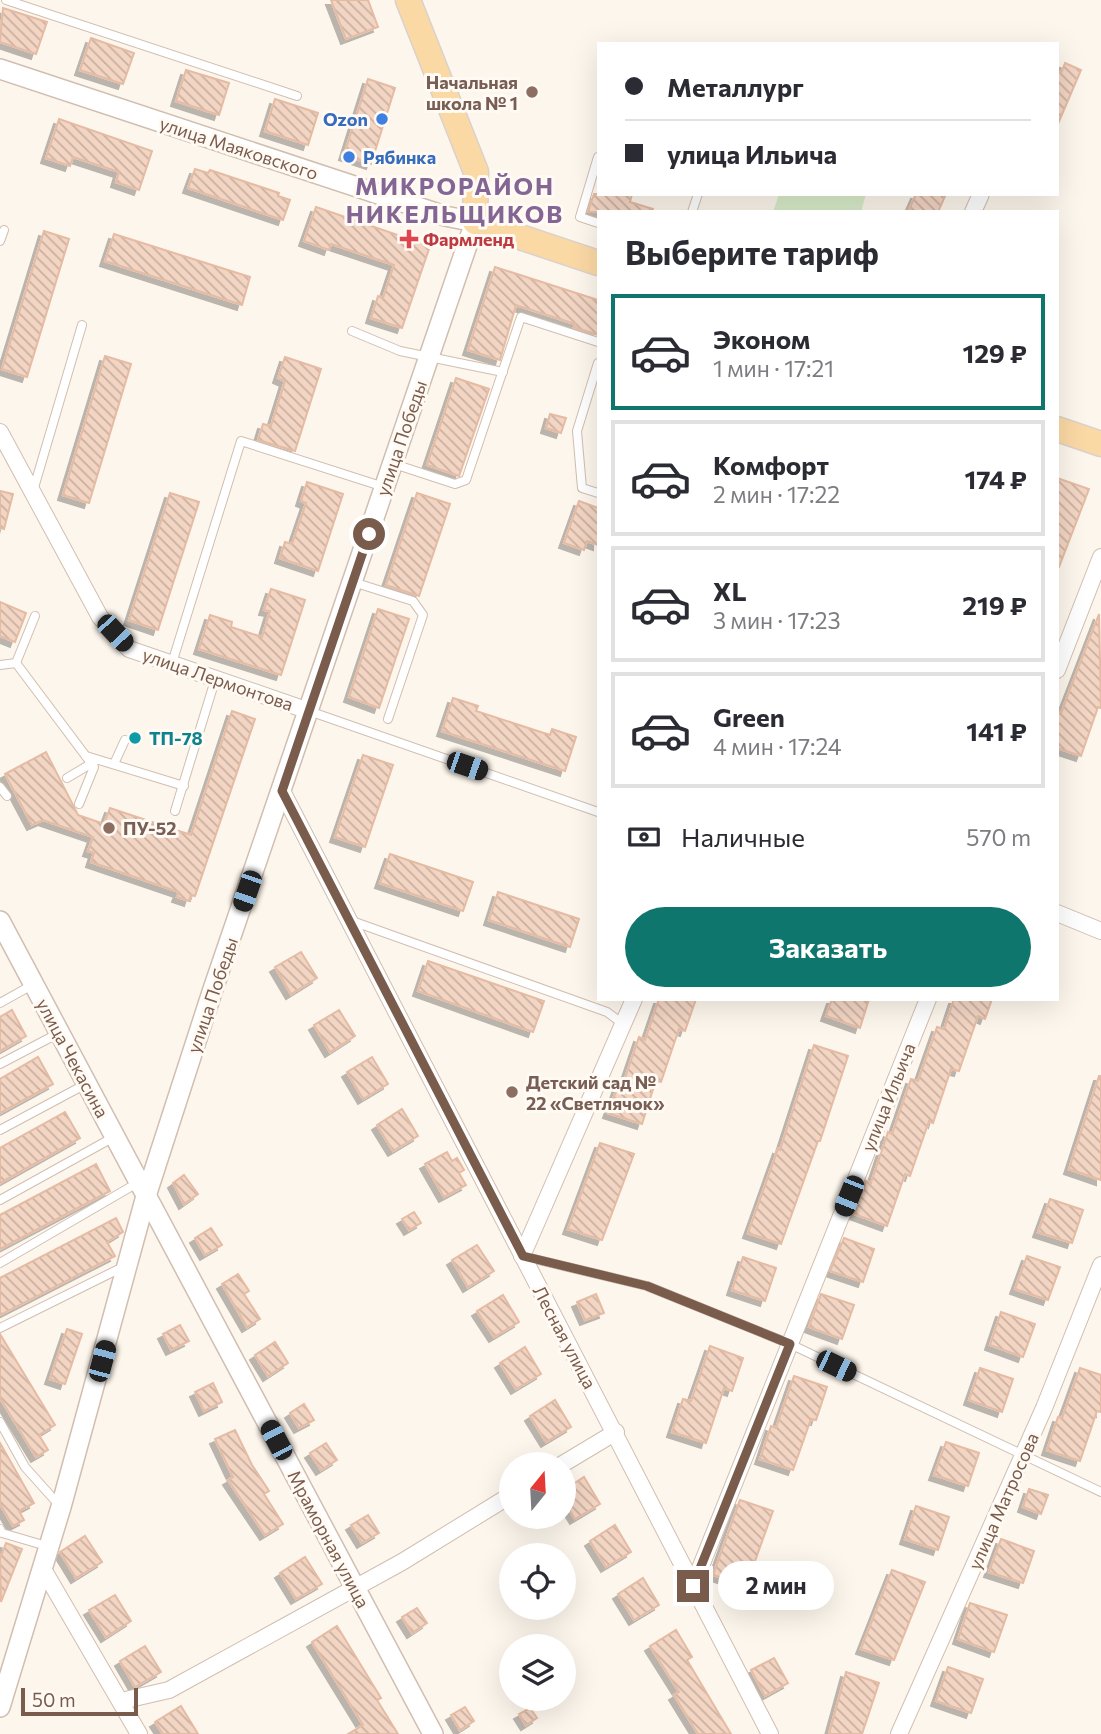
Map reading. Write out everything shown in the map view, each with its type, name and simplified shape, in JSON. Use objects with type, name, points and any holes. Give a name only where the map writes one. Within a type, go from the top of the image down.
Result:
[{"type":"main road","name":"улица Победы","points":[[408,0],[476,172],[475,222]]},
{"type":"main road","name":"улица Маяковского","points":[[475,222],[597,263]]},
{"type":"main road","points":[[1059,430],[1101,444]]},
{"type":"street","name":"улица Маяковского","points":[[0,69],[445,216],[475,222]]},
{"type":"street","name":"улица Победы","points":[[0,1704],[50,1547],[129,1264],[142,1189],[282,791],[475,222]]},
{"type":"street","name":"улица Лермонтова","points":[[0,432],[100,617],[129,649],[309,710]]},
{"type":"street","points":[[1059,665],[1101,557]]},
{"type":"street","name":"Лесная улица","points":[[282,791],[770,1734]]},
{"type":"street","points":[[1059,914],[1101,931]]},
{"type":"street","name":"улица Чекасина","points":[[3,934],[34,984],[142,1189]]},
{"type":"street","points":[[523,1256],[633,1001]]},
{"type":"street","name":"улица Ильича","points":[[693,1586],[927,1001]]},
{"type":"street","name":"Мраморная улица","points":[[142,1189],[433,1734]]},
{"type":"street","name":"улица Матросова","points":[[899,1734],[1024,1455],[1101,1265]]},
{"type":"street","points":[[576,1456],[615,1432]]},
{"type":"street","points":[[121,1701],[169,1690],[402,1562],[499,1502]]},
{"type":"street","points":[[43,1569],[139,1734]]},
{"type":"lane","points":[[6,0],[297,96]]},
{"type":"lane","points":[[597,160],[580,217],[597,223]]},
{"type":"lane","points":[[0,241],[4,230]]},
{"type":"lane","points":[[392,463],[456,484],[466,480],[521,317],[597,342]]},
{"type":"lane","points":[[32,494],[82,325]]},
{"type":"lane","points":[[352,331],[400,351],[503,372]]},
{"type":"lane","points":[[597,366],[577,431],[582,488],[597,493]]},
{"type":"lane","points":[[172,663],[241,440],[384,487]]},
{"type":"lane","points":[[353,582],[413,601],[423,615],[388,719]]},
{"type":"lane","points":[[16,663],[35,617]]},
{"type":"lane","points":[[0,665],[16,663]]},
{"type":"lane","points":[[16,663],[94,767],[79,804]]},
{"type":"lane","points":[[175,811],[216,677]]},
{"type":"lane","points":[[309,710],[597,812]]},
{"type":"lane","points":[[114,764],[125,740]]},
{"type":"lane","points":[[66,778],[89,760],[103,760],[184,786]]},
{"type":"lane","points":[[0,787],[7,796]]},
{"type":"lane","points":[[349,920],[607,1012],[623,1024]]},
{"type":"lane","points":[[0,1003],[34,984]]},
{"type":"lane","points":[[0,1064],[59,1032]]},
{"type":"lane","points":[[0,1130],[86,1084]]},
{"type":"lane","points":[[0,1200],[114,1136]]},
{"type":"lane","points":[[0,1263],[142,1189]]},
{"type":"lane","points":[[523,1256],[647,1286],[790,1344],[1101,1492]]},
{"type":"lane","points":[[0,1328],[129,1264]]},
{"type":"lane","points":[[0,1422],[25,1467],[61,1507]]},
{"type":"lane","points":[[1,1533],[50,1547]]},
{"type":"green space","points":[[778,196],[865,196],[862,210],[774,210]]},
{"type":"building","points":[[331,0],[368,0],[378,27],[346,39]]},
{"type":"building","points":[[3,8],[47,22],[36,54],[0,42]]},
{"type":"building","points":[[91,38],[134,53],[123,84],[80,70]]},
{"type":"building","points":[[1065,63],[1081,70],[1059,121],[1059,72],[1061,73]]},
{"type":"building","points":[[186,70],[229,83],[219,115],[176,101]]},
{"type":"building","points":[[368,79],[395,88],[371,164],[344,155]]},
{"type":"building","points":[[275,99],[318,113],[308,145],[265,131]]},
{"type":"building","points":[[59,119],[152,151],[139,190],[116,182],[119,172],[73,157],[70,166],[46,158]]},
{"type":"building","points":[[195,169],[208,173],[210,170],[279,193],[278,196],[290,200],[283,220],[188,188]]},
{"type":"building","points":[[594,194],[632,196],[630,202],[653,209],[597,210],[588,212]]},
{"type":"building","points":[[915,196],[945,196],[939,210],[909,210]]},
{"type":"building","points":[[316,207],[430,246],[402,328],[371,318],[378,296],[383,298],[394,265],[331,244],[329,250],[304,241]]},
{"type":"building","points":[[44,231],[69,239],[27,377],[2,369]]},
{"type":"building","points":[[114,234],[250,277],[242,305],[105,261]]},
{"type":"building","points":[[495,267],[597,300],[597,335],[574,327],[575,324],[516,305],[500,360],[468,350]]},
{"type":"building","points":[[105,356],[131,364],[89,503],[63,495]]},
{"type":"building","points":[[285,357],[321,369],[295,451],[258,440],[263,424],[271,426],[285,381],[278,378]]},
{"type":"building","points":[[456,378],[489,389],[459,476],[427,465]]},
{"type":"building","points":[[550,414],[566,418],[561,433],[546,428]]},
{"type":"building","points":[[1059,479],[1089,489],[1059,567]]},
{"type":"building","points":[[307,482],[343,494],[318,571],[280,558],[285,542],[292,544],[306,503],[301,501]]},
{"type":"building","points":[[0,491],[13,494],[4,529],[0,528]]},
{"type":"building","points":[[170,493],[199,502],[158,630],[129,620]]},
{"type":"building","points":[[417,493],[450,504],[419,596],[386,585]]},
{"type":"building","points":[[579,501],[597,508],[597,545],[587,541],[584,550],[564,543]]},
{"type":"building","points":[[271,589],[305,600],[281,675],[199,649],[210,615],[232,622],[231,627],[262,637],[270,611],[264,610]]},
{"type":"building","points":[[0,602],[26,613],[15,642],[0,636]]},
{"type":"building","points":[[378,609],[409,619],[379,708],[349,697]]},
{"type":"building","points":[[1099,614],[1101,708],[1098,707],[1081,756],[1059,749],[1059,712],[1061,713]]},
{"type":"building","points":[[453,698],[478,706],[476,711],[550,735],[552,729],[576,737],[565,771],[442,731]]},
{"type":"building","points":[[232,711],[255,719],[195,896],[191,895],[189,901],[177,897],[179,892],[91,862],[94,853],[88,851],[93,837],[43,820],[32,825],[5,774],[46,752],[78,815],[104,824],[110,808],[191,835]]},
{"type":"building","points":[[363,755],[393,765],[365,847],[335,837]]},
{"type":"building","points":[[390,854],[473,882],[463,911],[380,883]]},
{"type":"building","points":[[498,892],[579,919],[570,947],[489,920]]},
{"type":"building","points":[[301,952],[317,978],[291,994],[275,967]]},
{"type":"building","points":[[428,961],[544,1001],[533,1032],[418,991]]},
{"type":"building","points":[[658,1001],[695,1001],[685,1031],[679,1029],[661,1082],[656,1080],[642,1124],[608,1113],[620,1080],[624,1081],[639,1037],[645,1040]]},
{"type":"building","points":[[831,1001],[868,1001],[860,1028],[826,1016]]},
{"type":"building","points":[[953,1001],[991,1001],[985,1019],[978,1016],[959,1071],[951,1069],[933,1123],[929,1121],[910,1176],[905,1174],[887,1226],[854,1214],[866,1181],[871,1183],[888,1132],[892,1134],[911,1079],[918,1081],[937,1027],[944,1029]]},
{"type":"building","points":[[12,1010],[26,1036],[0,1051],[0,1017]]},
{"type":"building","points":[[339,1010],[355,1036],[330,1052],[314,1025]]},
{"type":"building","points":[[814,1045],[848,1056],[820,1141],[781,1244],[748,1233],[778,1149],[780,1150]]},
{"type":"building","points":[[38,1057],[53,1084],[0,1113],[0,1079]]},
{"type":"building","points":[[372,1057],[388,1084],[363,1099],[347,1072]]},
{"type":"building","points":[[1101,1076],[1101,1180],[1069,1169]]},
{"type":"building","points":[[402,1109],[418,1136],[393,1151],[377,1125]]},
{"type":"building","points":[[65,1112],[80,1138],[0,1183],[0,1148]]},
{"type":"building","points":[[600,1143],[634,1154],[602,1240],[568,1229]]},
{"type":"building","points":[[447,1152],[452,1161],[457,1158],[464,1170],[459,1173],[466,1185],[444,1197],[425,1164]]},
{"type":"building","points":[[96,1164],[110,1191],[0,1249],[0,1215]]},
{"type":"building","points":[[184,1175],[198,1194],[184,1204],[173,1183]]},
{"type":"building","points":[[1050,1199],[1083,1210],[1072,1243],[1038,1232]]},
{"type":"building","points":[[414,1212],[421,1223],[409,1230],[402,1219]]},
{"type":"building","points":[[116,1218],[123,1232],[107,1242],[115,1256],[0,1315],[0,1278]]},
{"type":"building","points":[[211,1228],[222,1245],[205,1255],[195,1238]]},
{"type":"building","points":[[844,1238],[874,1249],[863,1282],[830,1271]]},
{"type":"building","points":[[477,1245],[494,1271],[468,1287],[452,1260]]},
{"type":"building","points":[[1027,1256],[1060,1267],[1048,1300],[1015,1289]]},
{"type":"building","points":[[743,1257],[776,1268],[765,1301],[732,1290]]},
{"type":"building","points":[[238,1274],[249,1291],[244,1294],[260,1319],[247,1327],[222,1284]]},
{"type":"building","points":[[596,1294],[604,1313],[585,1320],[577,1302]]},
{"type":"building","points":[[821,1294],[854,1305],[842,1339],[809,1327]]},
{"type":"building","points":[[503,1295],[519,1322],[494,1337],[477,1311]]},
{"type":"building","points":[[1001,1312],[1035,1324],[1023,1357],[990,1345]]},
{"type":"building","points":[[180,1325],[189,1341],[171,1350],[163,1334]]},
{"type":"building","points":[[67,1329],[82,1334],[65,1384],[50,1379]]},
{"type":"building","points":[[0,1334],[55,1425],[39,1435],[48,1450],[36,1457],[0,1398]]},
{"type":"building","points":[[275,1342],[288,1363],[268,1376],[255,1355]]},
{"type":"building","points":[[710,1346],[743,1358],[732,1391],[724,1388],[706,1443],[672,1432],[683,1399],[691,1401]]},
{"type":"building","points":[[525,1347],[541,1374],[516,1389],[500,1363]]},
{"type":"building","points":[[980,1368],[1013,1379],[1002,1412],[969,1400]]},
{"type":"building","points":[[1080,1368],[1101,1375],[1101,1412],[1097,1411],[1080,1461],[1047,1450],[1058,1417],[1062,1418]]},
{"type":"building","points":[[794,1376],[827,1387],[816,1420],[811,1419],[793,1470],[760,1459],[771,1426],[776,1428]]},
{"type":"building","points":[[213,1383],[222,1402],[204,1411],[195,1392]]},
{"type":"building","points":[[555,1400],[571,1427],[546,1442],[530,1416]]},
{"type":"building","points":[[304,1404],[314,1420],[299,1428],[290,1413]]},
{"type":"building","points":[[235,1430],[252,1465],[269,1491],[264,1494],[283,1524],[265,1535],[228,1480],[233,1477],[215,1439]]},
{"type":"building","points":[[946,1442],[979,1453],[968,1486],[934,1475]]},
{"type":"building","points":[[0,1443],[34,1503],[19,1511],[24,1520],[13,1526],[0,1504]]},
{"type":"building","points":[[326,1443],[337,1460],[321,1470],[310,1453]]},
{"type":"building","points":[[584,1477],[600,1504],[576,1518],[576,1482]]},
{"type":"building","points":[[1029,1489],[1048,1495],[1041,1514],[1023,1507]]},
{"type":"building","points":[[740,1500],[773,1511],[746,1586],[713,1575]]},
{"type":"building","points":[[916,1506],[949,1517],[938,1550],[905,1539]]},
{"type":"building","points":[[368,1515],[379,1533],[362,1543],[351,1525]]},
{"type":"building","points":[[615,1525],[631,1552],[606,1567],[590,1541]]},
{"type":"building","points":[[85,1536],[102,1562],[76,1578],[60,1552]]},
{"type":"building","points":[[1001,1539],[1034,1551],[1023,1583],[989,1572]]},
{"type":"building","points":[[6,1543],[22,1549],[1,1602],[0,1559]]},
{"type":"building","points":[[305,1557],[322,1584],[296,1599],[280,1573]]},
{"type":"building","points":[[892,1570],[925,1582],[894,1660],[861,1649]]},
{"type":"building","points":[[643,1578],[659,1605],[634,1620],[618,1594]]},
{"type":"building","points":[[115,1595],[131,1621],[106,1637],[89,1610]]},
{"type":"building","points":[[970,1603],[1007,1615],[994,1652],[958,1639]]},
{"type":"building","points":[[417,1608],[427,1623],[412,1633],[402,1617]]},
{"type":"building","points":[[337,1626],[381,1698],[377,1700],[398,1734],[348,1734],[363,1725],[312,1642]]},
{"type":"building","points":[[676,1630],[692,1657],[687,1660],[731,1734],[698,1734],[674,1695],[679,1692],[650,1646]]},
{"type":"building","points":[[145,1646],[161,1672],[135,1687],[120,1661]]},
{"type":"building","points":[[774,1658],[788,1683],[765,1696],[751,1670]]},
{"type":"building","points":[[948,1667],[983,1679],[971,1713],[936,1701]]},
{"type":"building","points":[[846,1672],[879,1683],[862,1734],[829,1734]]},
{"type":"building","points":[[181,1706],[198,1734],[163,1734],[155,1722]]},
{"type":"building","points":[[465,1707],[474,1721],[460,1730],[451,1715]]},
{"type":"building","points":[[532,1711],[537,1718],[526,1725],[519,1714]]},
{"type":"place","name":"Начальная школа № 1","points":[[532,92]]},
{"type":"place","name":"Ozon","points":[[382,119]]},
{"type":"place","name":"Рябинка","points":[[349,157]]},
{"type":"place","name":"Фармленд","points":[[409,239]]},
{"type":"place","name":"ТП-78","points":[[135,738]]},
{"type":"place","name":"ПУ-52","points":[[109,828]]},
{"type":"place","name":"Детский сад № 22 «Светлячок»","points":[[512,1092]]},
{"type":"district","name":"МИКРОРАЙОН НИКЕЛЬЩИКОВ","points":[[455,199]]},
{"type":"route","points":[[369,534],[282,791],[523,1256],[647,1286],[790,1344],[693,1586]]}]
